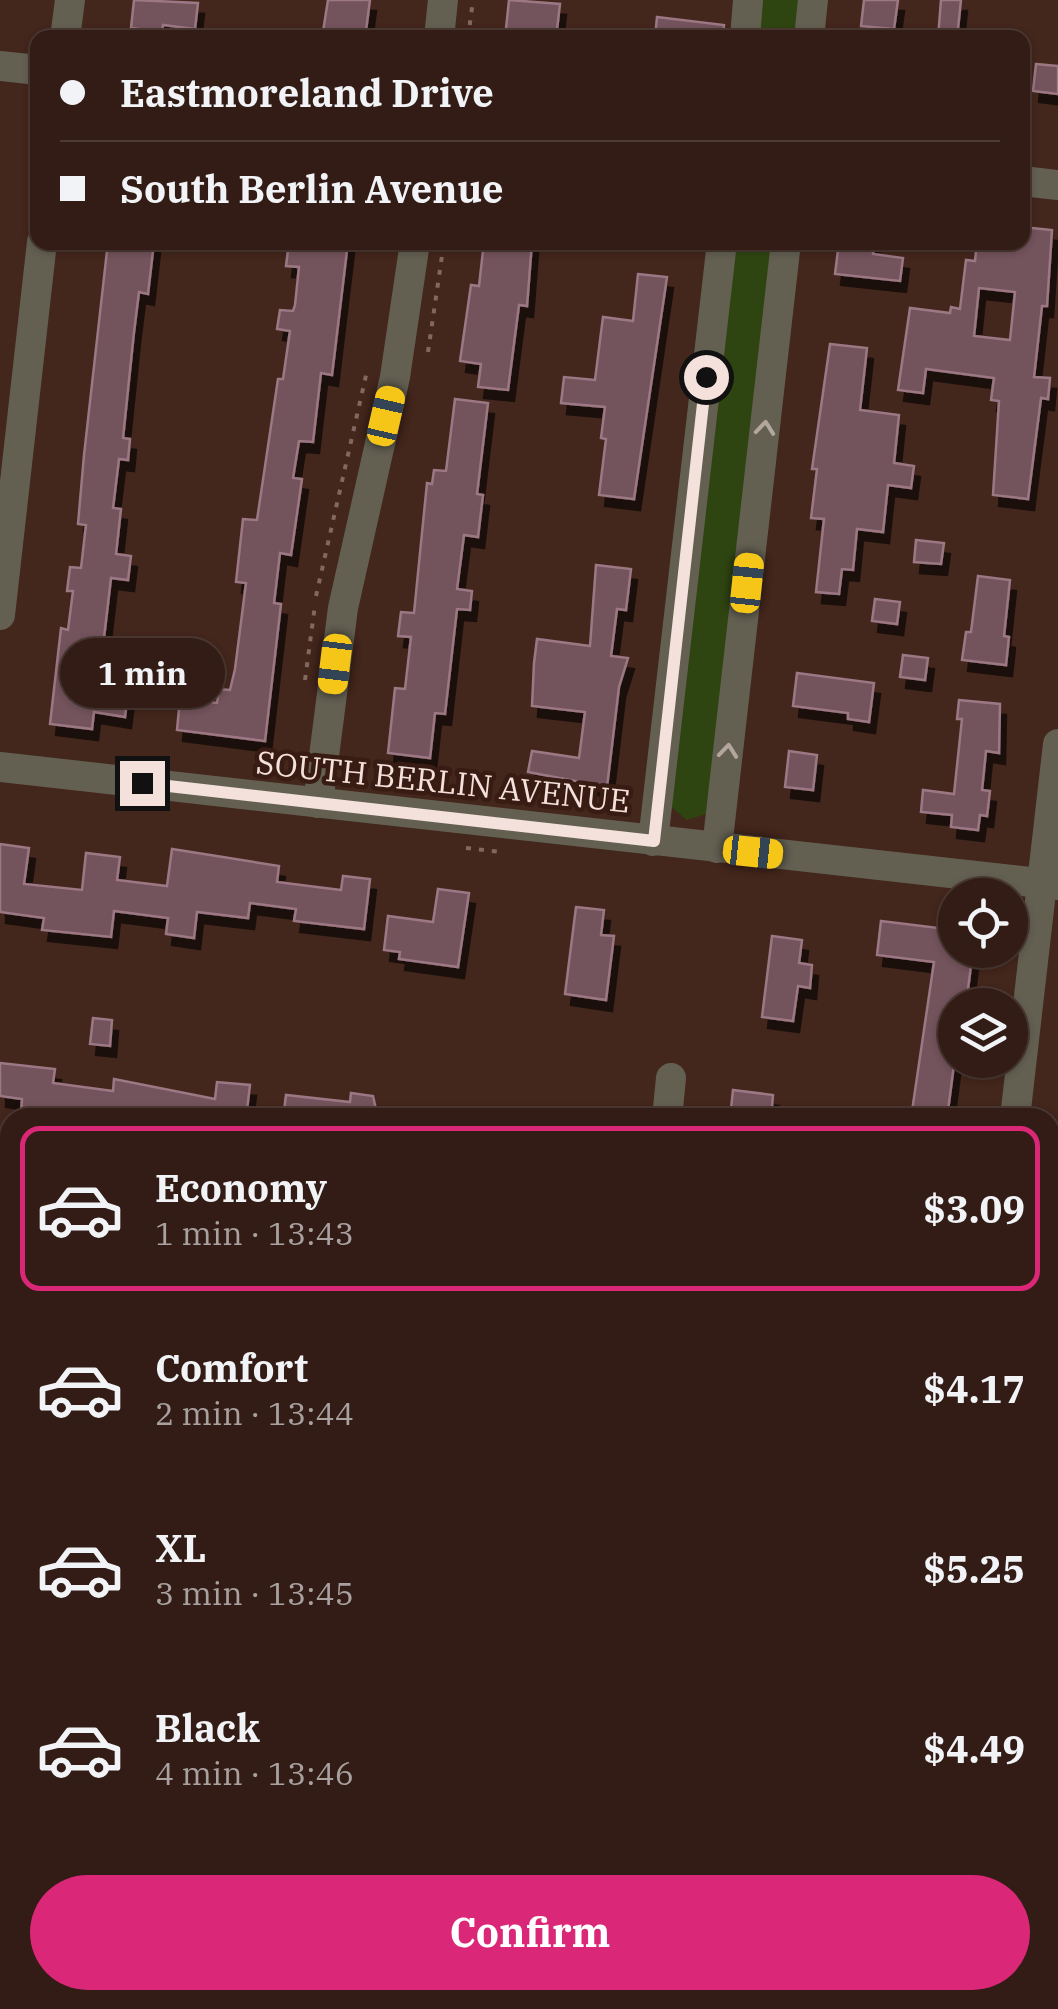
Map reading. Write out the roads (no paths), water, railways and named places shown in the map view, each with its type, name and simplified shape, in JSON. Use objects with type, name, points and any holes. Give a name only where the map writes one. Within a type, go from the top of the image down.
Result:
[{"type":"street","points":[[67,30],[70,0]]},
{"type":"street","points":[[440,30],[443,0]]},
{"type":"street","points":[[745,30],[748,0]]},
{"type":"street","points":[[809,30],[813,0]]},
{"type":"street","points":[[0,66],[30,69]]},
{"type":"street","points":[[1030,182],[1058,185]]},
{"type":"street","points":[[0,615],[41,250]]},
{"type":"street","points":[[318,803],[341,620],[394,377],[415,250]]},
{"type":"street","points":[[654,841],[721,250]]},
{"type":"street","points":[[717,848],[785,250]]},
{"type":"street","points":[[1016,1108],[1050,884],[1058,744]]},
{"type":"street","name":"SOUTH BERLIN AVENUE","points":[[0,768],[1050,884]]},
{"type":"street","points":[[667,1108],[671,1078]]}]
